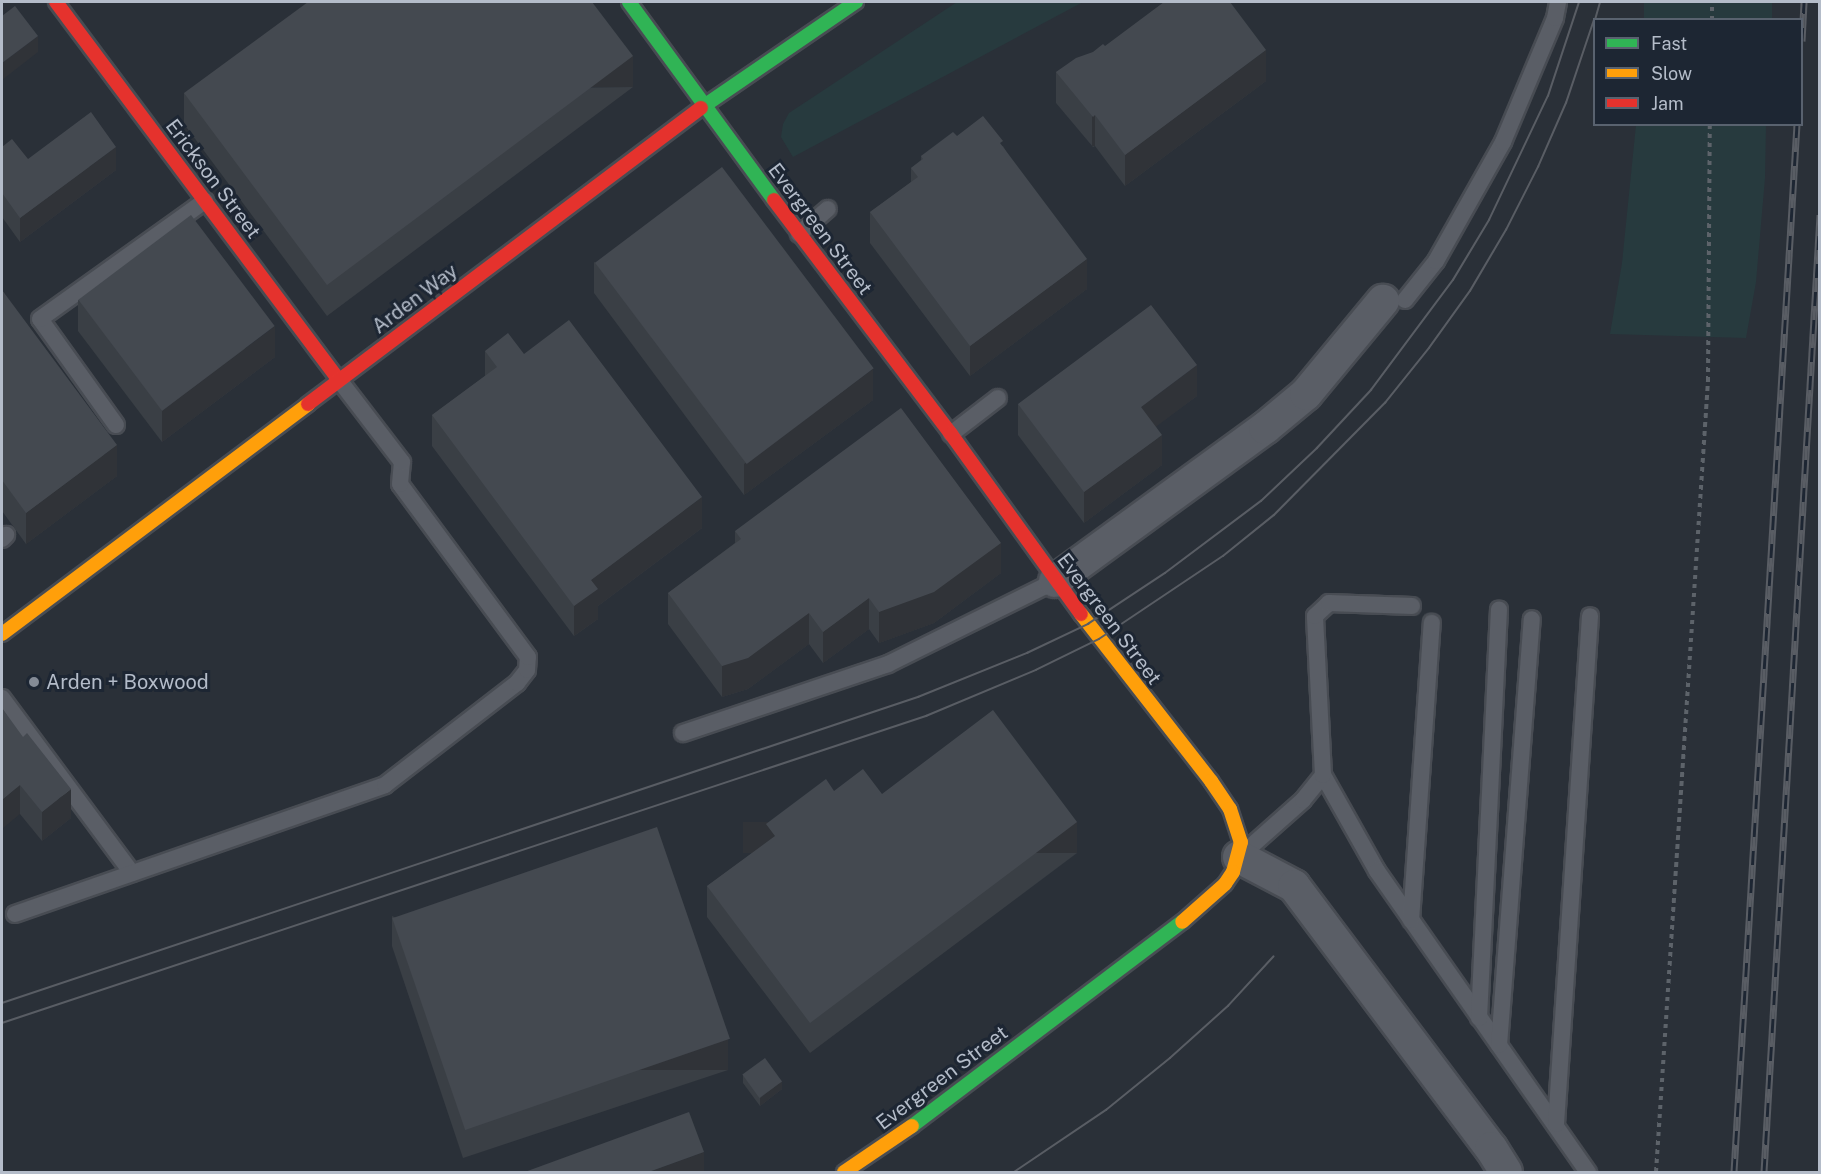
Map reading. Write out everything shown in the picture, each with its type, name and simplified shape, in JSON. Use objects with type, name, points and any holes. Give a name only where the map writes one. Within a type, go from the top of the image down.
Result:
[{"type":"street","name":"Erickson Street","points":[[56,2],[339,380]]},
{"type":"street","name":"Evergreen Street","points":[[629,2],[703,106],[951,434],[1055,581],[1230,809],[1241,842],[1239,857],[1225,884],[1170,932],[908,1129],[844,1173]]},
{"type":"street","name":"Arden Way","points":[[2,634],[703,106],[856,2]]},
{"type":"street","points":[[1055,581],[1265,428],[1306,394],[1394,301]]},
{"type":"street","points":[[1239,857],[1294,886],[1491,1148],[1506,1173]]},
{"type":"lane","points":[[1394,301],[1436,261],[1503,142],[1555,18],[1558,2]]},
{"type":"lane","points":[[116,425],[40,319],[205,201]]},
{"type":"lane","points":[[799,234],[828,209]]},
{"type":"lane","points":[[15,915],[385,785],[517,683],[527,670],[528,657],[400,484],[402,462],[339,380]]},
{"type":"lane","points":[[951,434],[998,398]]},
{"type":"lane","points":[[684,734],[888,664],[1055,581]]},
{"type":"lane","points":[[1412,606],[1329,603],[1314,616],[1323,774],[1377,871],[1588,1172]]},
{"type":"lane","points":[[1479,1018],[1499,609]]},
{"type":"lane","points":[[1556,1124],[1590,616]]},
{"type":"lane","points":[[1499,1045],[1532,618]]},
{"type":"lane","points":[[1411,920],[1431,623]]},
{"type":"lane","points":[[2,698],[132,873]]},
{"type":"lane","points":[[1239,857],[1304,800],[1323,774]]},
{"type":"path","points":[[1712,2],[1712,18]]},
{"type":"path","points":[[1656,1173],[1708,381],[1710,126]]},
{"type":"green space","points":[[957,2],[1083,2],[793,157],[781,137],[783,124],[789,113]]},
{"type":"green space","points":[[1644,2],[1772,2],[1772,18],[1644,18]]},
{"type":"green space","points":[[1636,126],[1766,126],[1765,178],[1756,282],[1746,338],[1610,334],[1622,263]]},
{"type":"building","points":[[308,2],[592,2],[633,56],[327,285],[184,93]]},
{"type":"building","points":[[1164,2],[1230,2],[1266,50],[1125,155],[1095,115],[1093,117],[1056,72],[1076,58],[1093,52],[1103,44],[1105,46]]},
{"type":"building","points":[[15,6],[38,36],[2,63],[2,16]]},
{"type":"building","points":[[91,112],[116,147],[20,218],[2,193],[2,147],[12,139],[28,159]]},
{"type":"building","points":[[983,116],[1003,141],[1000,143],[1087,259],[970,346],[870,212],[918,177],[911,168],[923,159],[921,156],[953,132],[957,136]]},
{"type":"building","points":[[722,167],[874,368],[747,464],[595,263]]},
{"type":"building","points":[[191,215],[275,326],[162,411],[78,300]]},
{"type":"building","points":[[2,290],[117,445],[26,513],[2,480]]},
{"type":"building","points":[[1151,305],[1197,365],[1141,407],[1162,435],[1084,492],[1018,404]]},
{"type":"building","points":[[569,320],[702,497],[591,580],[598,589],[574,606],[432,415],[497,367],[485,351],[508,333],[524,354]]},
{"type":"building","points":[[901,408],[1001,543],[934,592],[879,612],[869,598],[823,632],[809,613],[748,658],[722,666],[668,593],[741,539],[735,531]]},
{"type":"building","points":[[2,708],[23,737],[27,733],[71,789],[42,812],[20,785],[2,800]]},
{"type":"building","points":[[993,710],[1077,822],[810,1023],[707,886],[775,836],[766,824],[826,779],[834,791],[863,769],[882,794]]},
{"type":"building","points":[[657,827],[730,1039],[465,1130],[392,918]]},
{"type":"building","points":[[765,1058],[782,1081],[759,1098],[742,1074]]},
{"type":"building","points":[[689,1112],[704,1152],[646,1173],[522,1173]]},
{"type":"tram line","points":[[2,1003],[918,697],[1027,653],[1088,624],[1165,573],[1261,501],[1317,448],[1371,390],[1453,280],[1489,220],[1548,96],[1579,2]]},
{"type":"tram line","points":[[1596,18],[1600,2]]},
{"type":"tram line","points":[[2,1023],[926,716],[1036,670],[1099,639],[1223,556],[1274,515],[1385,403],[1470,291],[1506,230],[1538,167],[1566,103],[1593,23]]},
{"type":"tram line","points":[[1014,1172],[1106,1110],[1170,1058],[1228,1006],[1273,957]]},
{"type":"railway","points":[[1803,22],[1804,2]]},
{"type":"railway","points":[[1734,1172],[1797,126]]},
{"type":"railway","points":[[1764,1172],[1820,215]]},
{"type":"traffic: fast","points":[[629,2],[774,200]]},
{"type":"traffic: fast","points":[[701,108],[856,2]]},
{"type":"traffic: fast","points":[[912,1126],[1182,922]]},
{"type":"traffic: slow","points":[[2,634],[308,404]]},
{"type":"traffic: slow","points":[[1081,614],[1211,781],[1230,809],[1241,842],[1233,872],[1225,884],[1182,922]]},
{"type":"traffic: slow","points":[[844,1172],[912,1126]]},
{"type":"traffic: jam","points":[[56,2],[339,380]]},
{"type":"traffic: jam","points":[[308,404],[701,108]]},
{"type":"traffic: jam","points":[[774,200],[951,434],[1081,614]]},
{"type":"place","name":"Arden + Boxwood","points":[[34,682]]}]
